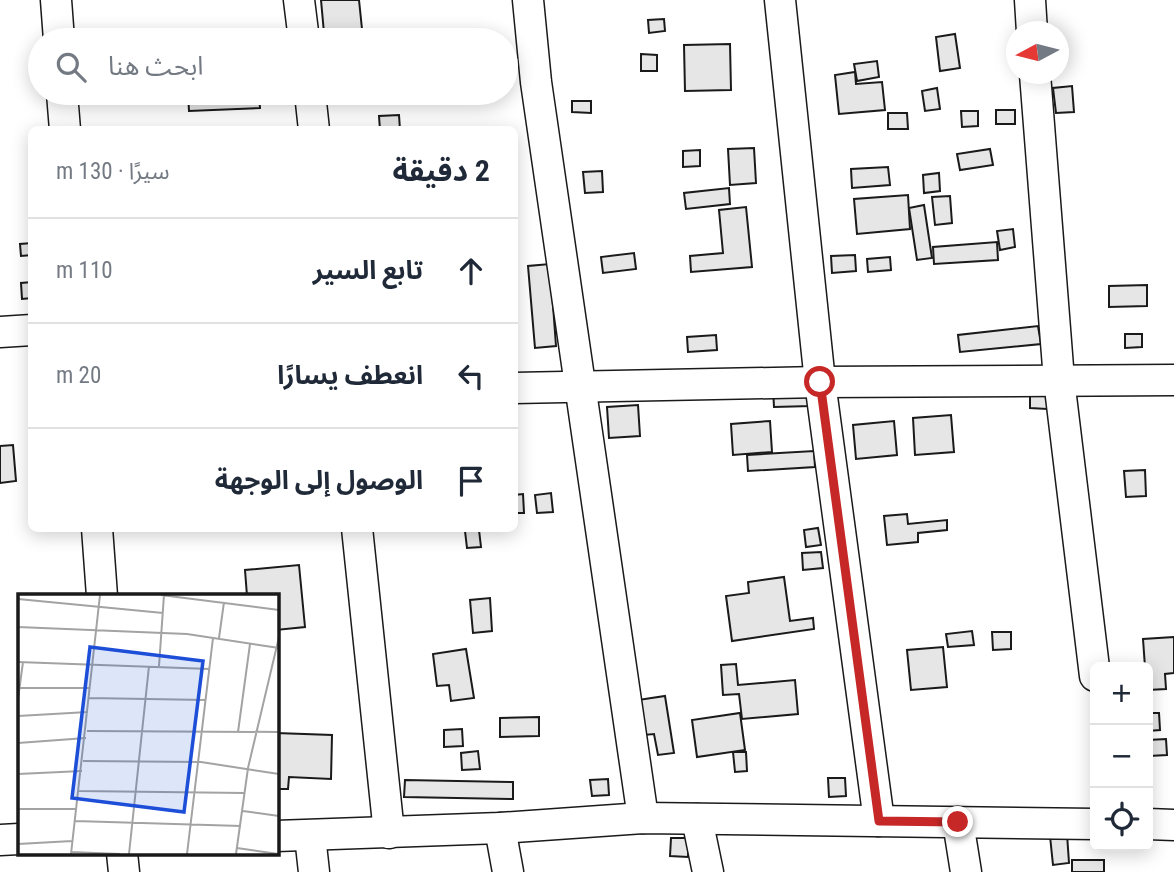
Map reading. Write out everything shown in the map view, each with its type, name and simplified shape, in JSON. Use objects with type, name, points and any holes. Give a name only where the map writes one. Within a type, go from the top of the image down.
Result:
[{"type":"street","points":[[56,0],[58,28]]},
{"type":"street","points":[[299,0],[302,28]]},
{"type":"street","points":[[528,0],[536,82],[643,818]]},
{"type":"street","points":[[780,0],[820,382],[879,821]]},
{"type":"street","points":[[1030,0],[1031,21]]},
{"type":"street","points":[[1036,84],[1059,380],[1093,662]]},
{"type":"street","points":[[63,105],[65,126]]},
{"type":"street","points":[[311,105],[314,126]]},
{"type":"street","points":[[0,332],[28,330]]},
{"type":"street","points":[[518,388],[820,382],[1174,380]]},
{"type":"street","points":[[97,532],[102,594]]},
{"type":"street","points":[[357,532],[388,833]]},
{"type":"street","points":[[278,836],[499,828],[643,818],[1090,824]]},
{"type":"street","points":[[697,819],[708,872]]},
{"type":"street","points":[[958,822],[966,872]]},
{"type":"street","points":[[1153,824],[1174,825]]},
{"type":"street","points":[[499,828],[508,872]]},
{"type":"street","points":[[310,836],[314,872]]},
{"type":"street","points":[[0,840],[18,839]]},
{"type":"street","points":[[122,854],[124,872]]},
{"type":"building","points":[[321,0],[359,0],[362,28],[324,28]]},
{"type":"building","points":[[664,19],[665,31],[649,33],[648,20]]},
{"type":"building","points":[[955,34],[960,68],[940,71],[936,37]]},
{"type":"building","points":[[730,44],[731,90],[685,91],[684,45]]},
{"type":"building","points":[[641,54],[657,55],[657,71],[641,71]]},
{"type":"building","points":[[877,61],[879,77],[857,81],[854,64]]},
{"type":"building","points":[[855,72],[856,84],[882,82],[885,110],[839,114],[835,75]]},
{"type":"building","points":[[1072,86],[1074,112],[1056,113],[1053,88]]},
{"type":"building","points":[[937,88],[940,109],[925,111],[922,91]]},
{"type":"building","points":[[572,101],[591,101],[591,113],[572,112]]},
{"type":"building","points":[[189,105],[260,105],[260,108],[189,111]]},
{"type":"building","points":[[996,110],[1015,110],[1015,124],[996,124]]},
{"type":"building","points":[[961,111],[978,111],[978,126],[962,127]]},
{"type":"building","points":[[888,113],[907,113],[908,129],[888,129]]},
{"type":"building","points":[[399,115],[400,126],[380,126],[379,116]]},
{"type":"building","points":[[754,148],[756,183],[730,185],[728,149]]},
{"type":"building","points":[[990,149],[993,165],[960,170],[957,154]]},
{"type":"building","points":[[700,150],[700,166],[683,167],[683,151]]},
{"type":"building","points":[[888,167],[890,185],[852,188],[851,169]]},
{"type":"building","points":[[602,171],[603,192],[585,193],[583,172]]},
{"type":"building","points":[[939,173],[940,191],[924,193],[923,175]]},
{"type":"building","points":[[729,188],[730,204],[686,209],[684,193]]},
{"type":"building","points":[[908,195],[910,229],[857,234],[854,199]]},
{"type":"building","points":[[950,196],[952,223],[935,225],[932,197]]},
{"type":"building","points":[[924,205],[932,258],[917,260],[909,208]]},
{"type":"building","points":[[746,207],[752,267],[691,272],[690,256],[723,253],[719,210]]},
{"type":"building","points":[[1013,229],[1015,247],[1000,250],[997,231]]},
{"type":"building","points":[[997,242],[998,260],[934,264],[933,247]]},
{"type":"building","points":[[28,243],[28,255],[21,256],[20,244]]},
{"type":"building","points":[[634,253],[636,269],[603,273],[601,257]]},
{"type":"building","points":[[855,255],[856,271],[832,273],[831,256]]},
{"type":"building","points":[[890,257],[891,270],[868,272],[867,259]]},
{"type":"building","points":[[550,264],[556,346],[535,348],[528,266]]},
{"type":"building","points":[[28,282],[28,298],[22,299],[21,283]]},
{"type":"building","points":[[1147,285],[1147,306],[1109,307],[1109,286]]},
{"type":"building","points":[[1038,326],[1041,344],[960,352],[958,335]]},
{"type":"building","points":[[1125,334],[1142,334],[1142,347],[1125,348]]},
{"type":"building","points":[[716,335],[717,350],[688,352],[687,337]]},
{"type":"building","points":[[810,387],[811,406],[774,407],[773,388]]},
{"type":"building","points":[[1030,392],[1047,393],[1047,409],[1030,408]]},
{"type":"building","points":[[638,405],[640,436],[609,438],[607,407]]},
{"type":"building","points":[[951,415],[954,452],[915,455],[913,418]]},
{"type":"building","points":[[770,421],[772,452],[733,455],[731,424]]},
{"type":"building","points":[[894,421],[897,455],[856,459],[853,425]]},
{"type":"building","points":[[13,445],[16,481],[0,483],[0,446]]},
{"type":"building","points":[[814,451],[815,467],[748,471],[747,455]]},
{"type":"building","points":[[1145,470],[1146,496],[1126,497],[1124,471]]},
{"type":"building","points":[[551,493],[553,512],[537,513],[535,495]]},
{"type":"building","points":[[523,494],[524,513],[518,513],[518,495]]},
{"type":"building","points":[[907,514],[908,524],[947,520],[947,530],[918,533],[918,542],[887,545],[884,516]]},
{"type":"building","points":[[818,528],[821,545],[806,547],[804,530]]},
{"type":"building","points":[[465,532],[479,532],[481,547],[467,548]]},
{"type":"building","points":[[821,552],[823,568],[803,570],[802,553]]},
{"type":"building","points":[[299,565],[305,627],[278,630],[278,594],[247,594],[245,570]]},
{"type":"building","points":[[784,577],[790,621],[813,618],[814,629],[732,641],[726,596],[749,593],[748,582]]},
{"type":"building","points":[[490,598],[492,631],[473,633],[470,600]]},
{"type":"building","points":[[972,631],[974,645],[948,647],[946,634]]},
{"type":"building","points":[[992,632],[1011,632],[1011,649],[993,650]]},
{"type":"building","points":[[1174,637],[1174,673],[1165,674],[1166,689],[1153,690],[1153,662],[1145,662],[1143,639]]},
{"type":"building","points":[[943,647],[947,687],[911,690],[907,650]]},
{"type":"building","points":[[466,649],[474,698],[451,701],[449,685],[437,686],[433,654]]},
{"type":"building","points":[[736,664],[738,685],[795,680],[798,714],[742,719],[739,694],[723,695],[721,665]]},
{"type":"building","points":[[665,696],[674,753],[658,755],[654,734],[644,735],[638,700]]},
{"type":"building","points":[[740,713],[745,750],[697,757],[692,720]]},
{"type":"building","points":[[1153,713],[1159,713],[1160,730],[1153,731]]},
{"type":"building","points":[[539,717],[539,736],[500,737],[500,718]]},
{"type":"building","points":[[462,729],[463,746],[444,747],[444,730]]},
{"type":"building","points":[[278,733],[332,735],[331,779],[289,777],[288,789],[278,789]]},
{"type":"building","points":[[1166,739],[1167,755],[1153,756],[1153,740]]},
{"type":"building","points":[[478,751],[480,769],[462,770],[461,753]]},
{"type":"building","points":[[733,752],[746,752],[747,771],[735,772]]},
{"type":"building","points":[[828,778],[845,778],[846,796],[829,797]]},
{"type":"building","points":[[608,779],[609,795],[592,796],[590,780]]},
{"type":"building","points":[[405,780],[513,782],[513,799],[404,797]]},
{"type":"building","points":[[1067,834],[1069,863],[1053,865],[1050,836]]},
{"type":"building","points":[[671,838],[689,838],[688,857],[670,856]]},
{"type":"building","points":[[1072,860],[1104,860],[1104,872],[1072,872]]},
{"type":"route","points":[[820,382],[879,821],[958,822]]}]
